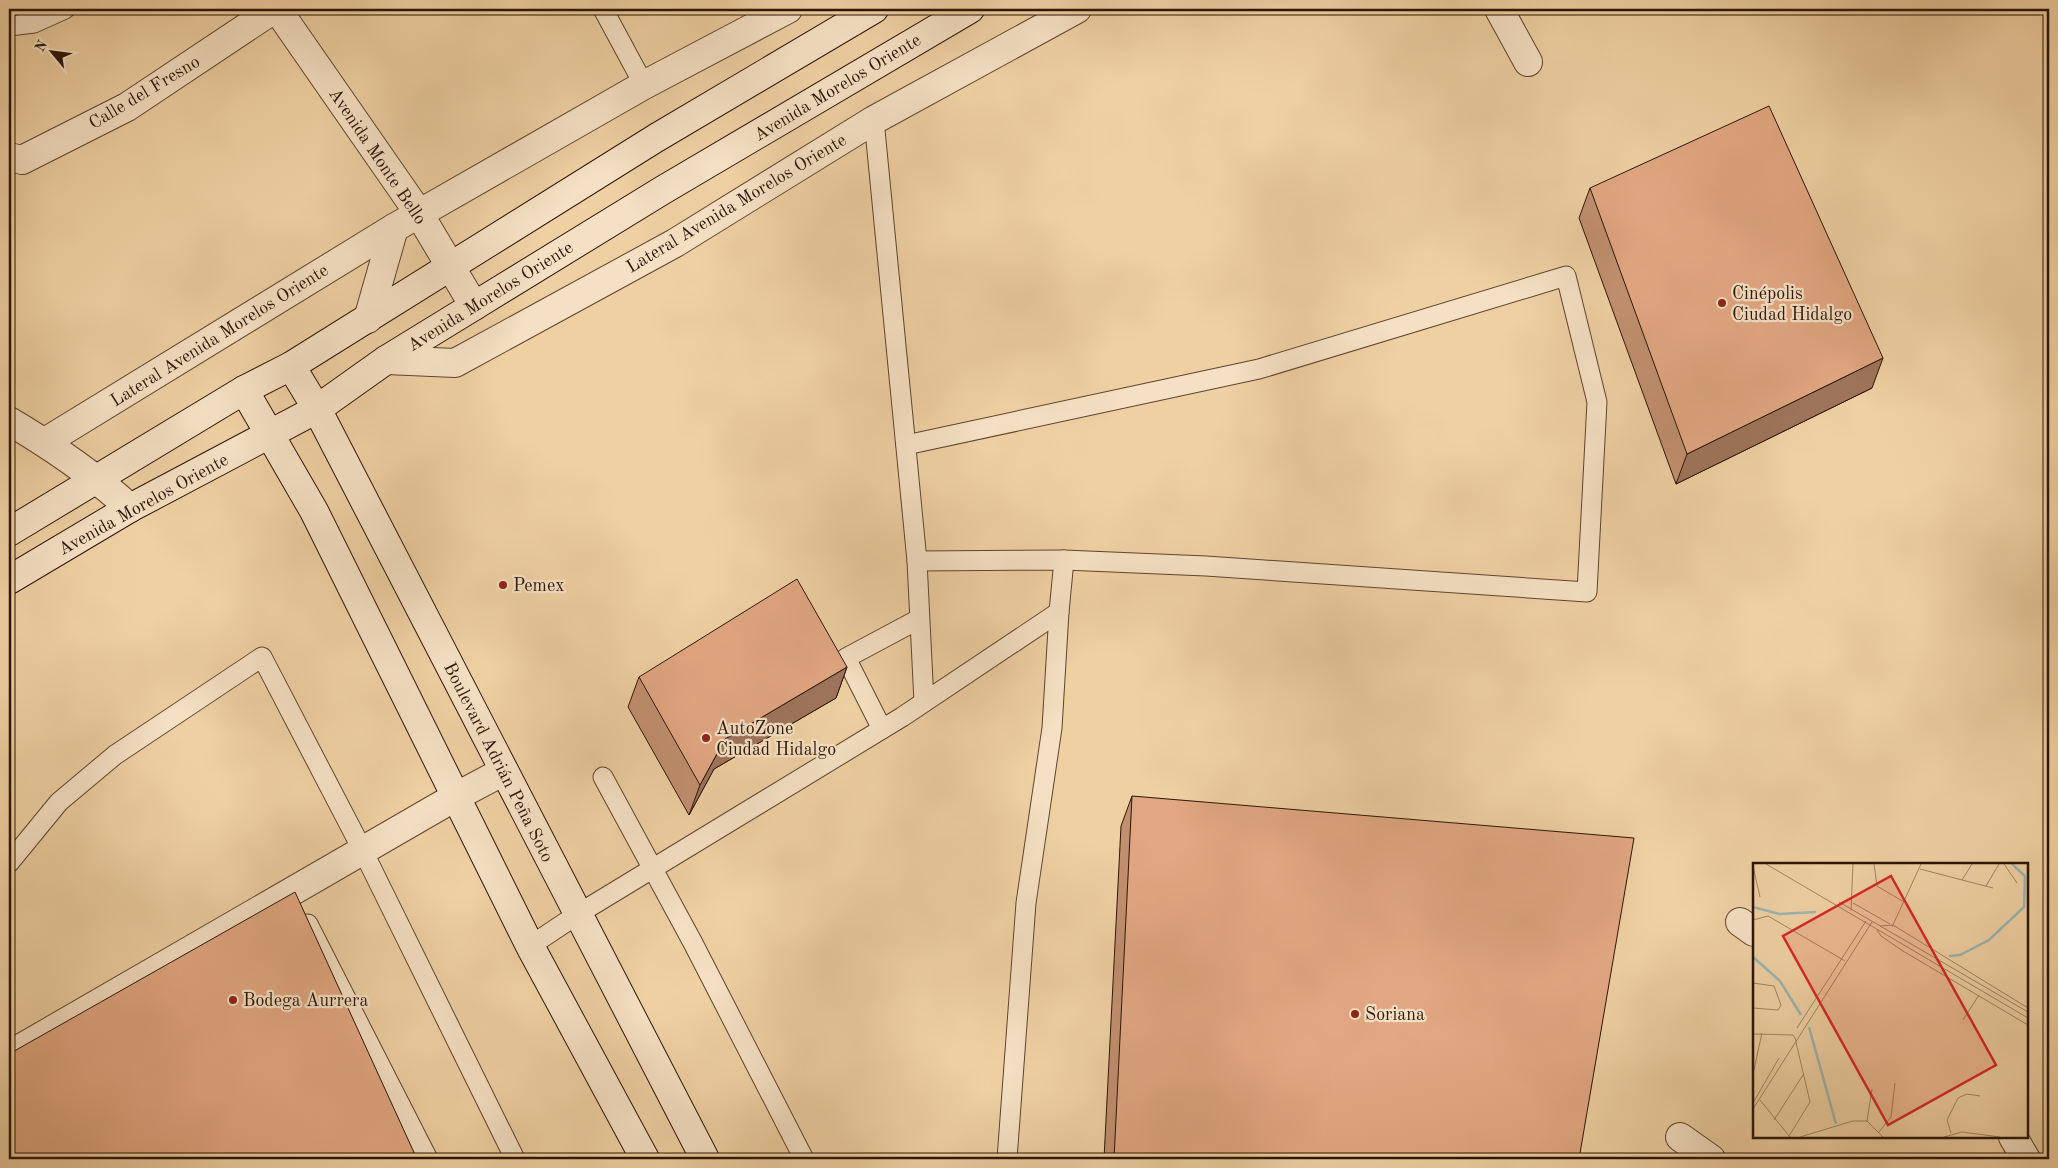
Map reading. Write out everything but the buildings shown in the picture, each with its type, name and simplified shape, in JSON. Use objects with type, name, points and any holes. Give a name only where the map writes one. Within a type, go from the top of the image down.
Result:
[{"type":"main road","name":"Calle del Fresno","points":[[9,157],[22,160],[126,107],[275,9]]},
{"type":"main road","name":"Avenida Monte Bello","points":[[275,9],[418,212],[474,306]]},
{"type":"main road","name":"Lateral Avenida Morelos Oriente","points":[[45,442],[418,212],[644,85],[788,9]]},
{"type":"main road","points":[[9,532],[244,390],[291,366],[656,138],[874,9]]},
{"type":"main road","name":"Avenida Morelos Oriente","points":[[9,580],[130,508],[269,436],[316,409],[386,360],[663,190],[970,9]]},
{"type":"main road","name":"Lateral Avenida Morelos Oriente","points":[[386,360],[455,363],[675,243],[874,120],[1077,9]]},
{"type":"main road","points":[[1499,9],[1528,62]]},
{"type":"main road","points":[[368,319],[394,228]]},
{"type":"main road","name":"Boulevard Adrián Peña Soto","points":[[291,366],[316,409],[705,1159]]},
{"type":"main road","points":[[244,390],[314,511],[530,946],[644,1159]]},
{"type":"main road","points":[[9,421],[45,442],[98,479],[130,508]]},
{"type":"main road","points":[[9,1055],[457,796],[504,771]]},
{"type":"main road","points":[[1680,1137],[1711,1159]]},
{"type":"main road","points":[[2014,1138],[2026,1159]]},
{"type":"lane","points":[[9,26],[34,23],[66,9]]},
{"type":"lane","points":[[603,9],[644,85]]},
{"type":"lane","points":[[874,120],[917,561],[918,619],[924,702]]},
{"type":"lane","points":[[906,445],[1259,369],[1566,276],[1597,402],[1586,592],[1206,566],[1064,560],[917,561]]},
{"type":"lane","points":[[1007,1159],[1026,903],[1052,728],[1064,560]]},
{"type":"lane","points":[[530,946],[578,914],[882,729],[1060,612]]},
{"type":"lane","points":[[882,729],[846,658],[918,619]]},
{"type":"lane","points":[[9,863],[59,802],[115,755],[262,657],[363,851],[516,1159]]},
{"type":"lane","points":[[603,777],[693,943],[804,1159]]},
{"type":"lane","points":[[292,891],[428,1159]]},
{"type":"place","name":"Cinépolis Ciudad Hidalgo","points":[[1722,303]]},
{"type":"place","name":"Pemex","points":[[503,585]]},
{"type":"place","name":"AutoZone Ciudad Hidalgo","points":[[706,738]]},
{"type":"place","name":"Bodega Aurrera","points":[[233,1000]]},
{"type":"place","name":"Soriana","points":[[1355,1014]]}]
